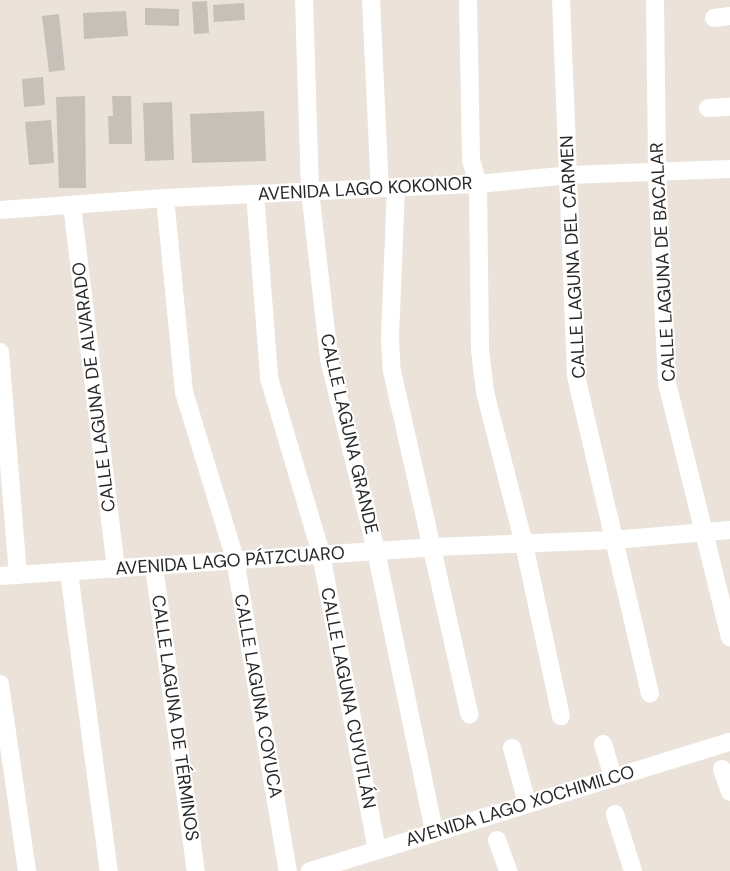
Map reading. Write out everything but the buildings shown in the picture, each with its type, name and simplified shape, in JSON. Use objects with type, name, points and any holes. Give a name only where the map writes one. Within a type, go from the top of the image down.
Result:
[{"type":"street","name":"CALLE LAGUNA GRANDE","points":[[304,0],[310,191],[329,359],[376,551],[434,832]]},
{"type":"street","points":[[371,0],[388,188],[392,371],[433,546],[469,714]]},
{"type":"street","points":[[468,0],[471,160],[478,184],[481,358],[485,392],[524,544],[561,716]]},
{"type":"street","name":"CALLE LAGUNA DEL CARMEN","points":[[561,0],[576,376],[650,694]]},
{"type":"street","name":"CALLE LAGUNA DE BACALAR","points":[[655,0],[658,171],[667,383],[730,637]]},
{"type":"street","points":[[708,108],[730,107]]},
{"type":"street","name":"AVENIDA LAGO KOKONOR","points":[[0,210],[165,198],[478,184],[568,175],[730,169]]},
{"type":"street","name":"CALLE LAGUNA CUYUTLÁN","points":[[255,194],[269,378],[321,554],[377,850]]},
{"type":"street","name":"CALLE LAGUNA COYUCA","points":[[165,198],[184,392],[234,559],[288,871]]},
{"type":"street","name":"CALLE LAGUNA DE ALVARADO","points":[[72,205],[116,569]]},
{"type":"street","points":[[0,352],[18,575]]},
{"type":"street","name":"AVENIDA LAGO PÁTZCUARO","points":[[0,576],[69,573],[234,559],[433,546],[614,540],[730,530]]},
{"type":"street","name":"CALLE LAGUNA DE TÉRMINOS","points":[[154,566],[196,871]]},
{"type":"street","points":[[69,573],[109,871]]},
{"type":"street","points":[[0,684],[27,871]]},
{"type":"street","name":"AVENIDA LAGO XOCHIMILCO","points":[[310,871],[730,742]]},
{"type":"street","points":[[603,744],[613,777]]},
{"type":"street","points":[[512,748],[527,803]]},
{"type":"street","points":[[722,769],[730,792]]},
{"type":"street","points":[[614,814],[633,871]]},
{"type":"street","points":[[497,840],[508,871]]}]
